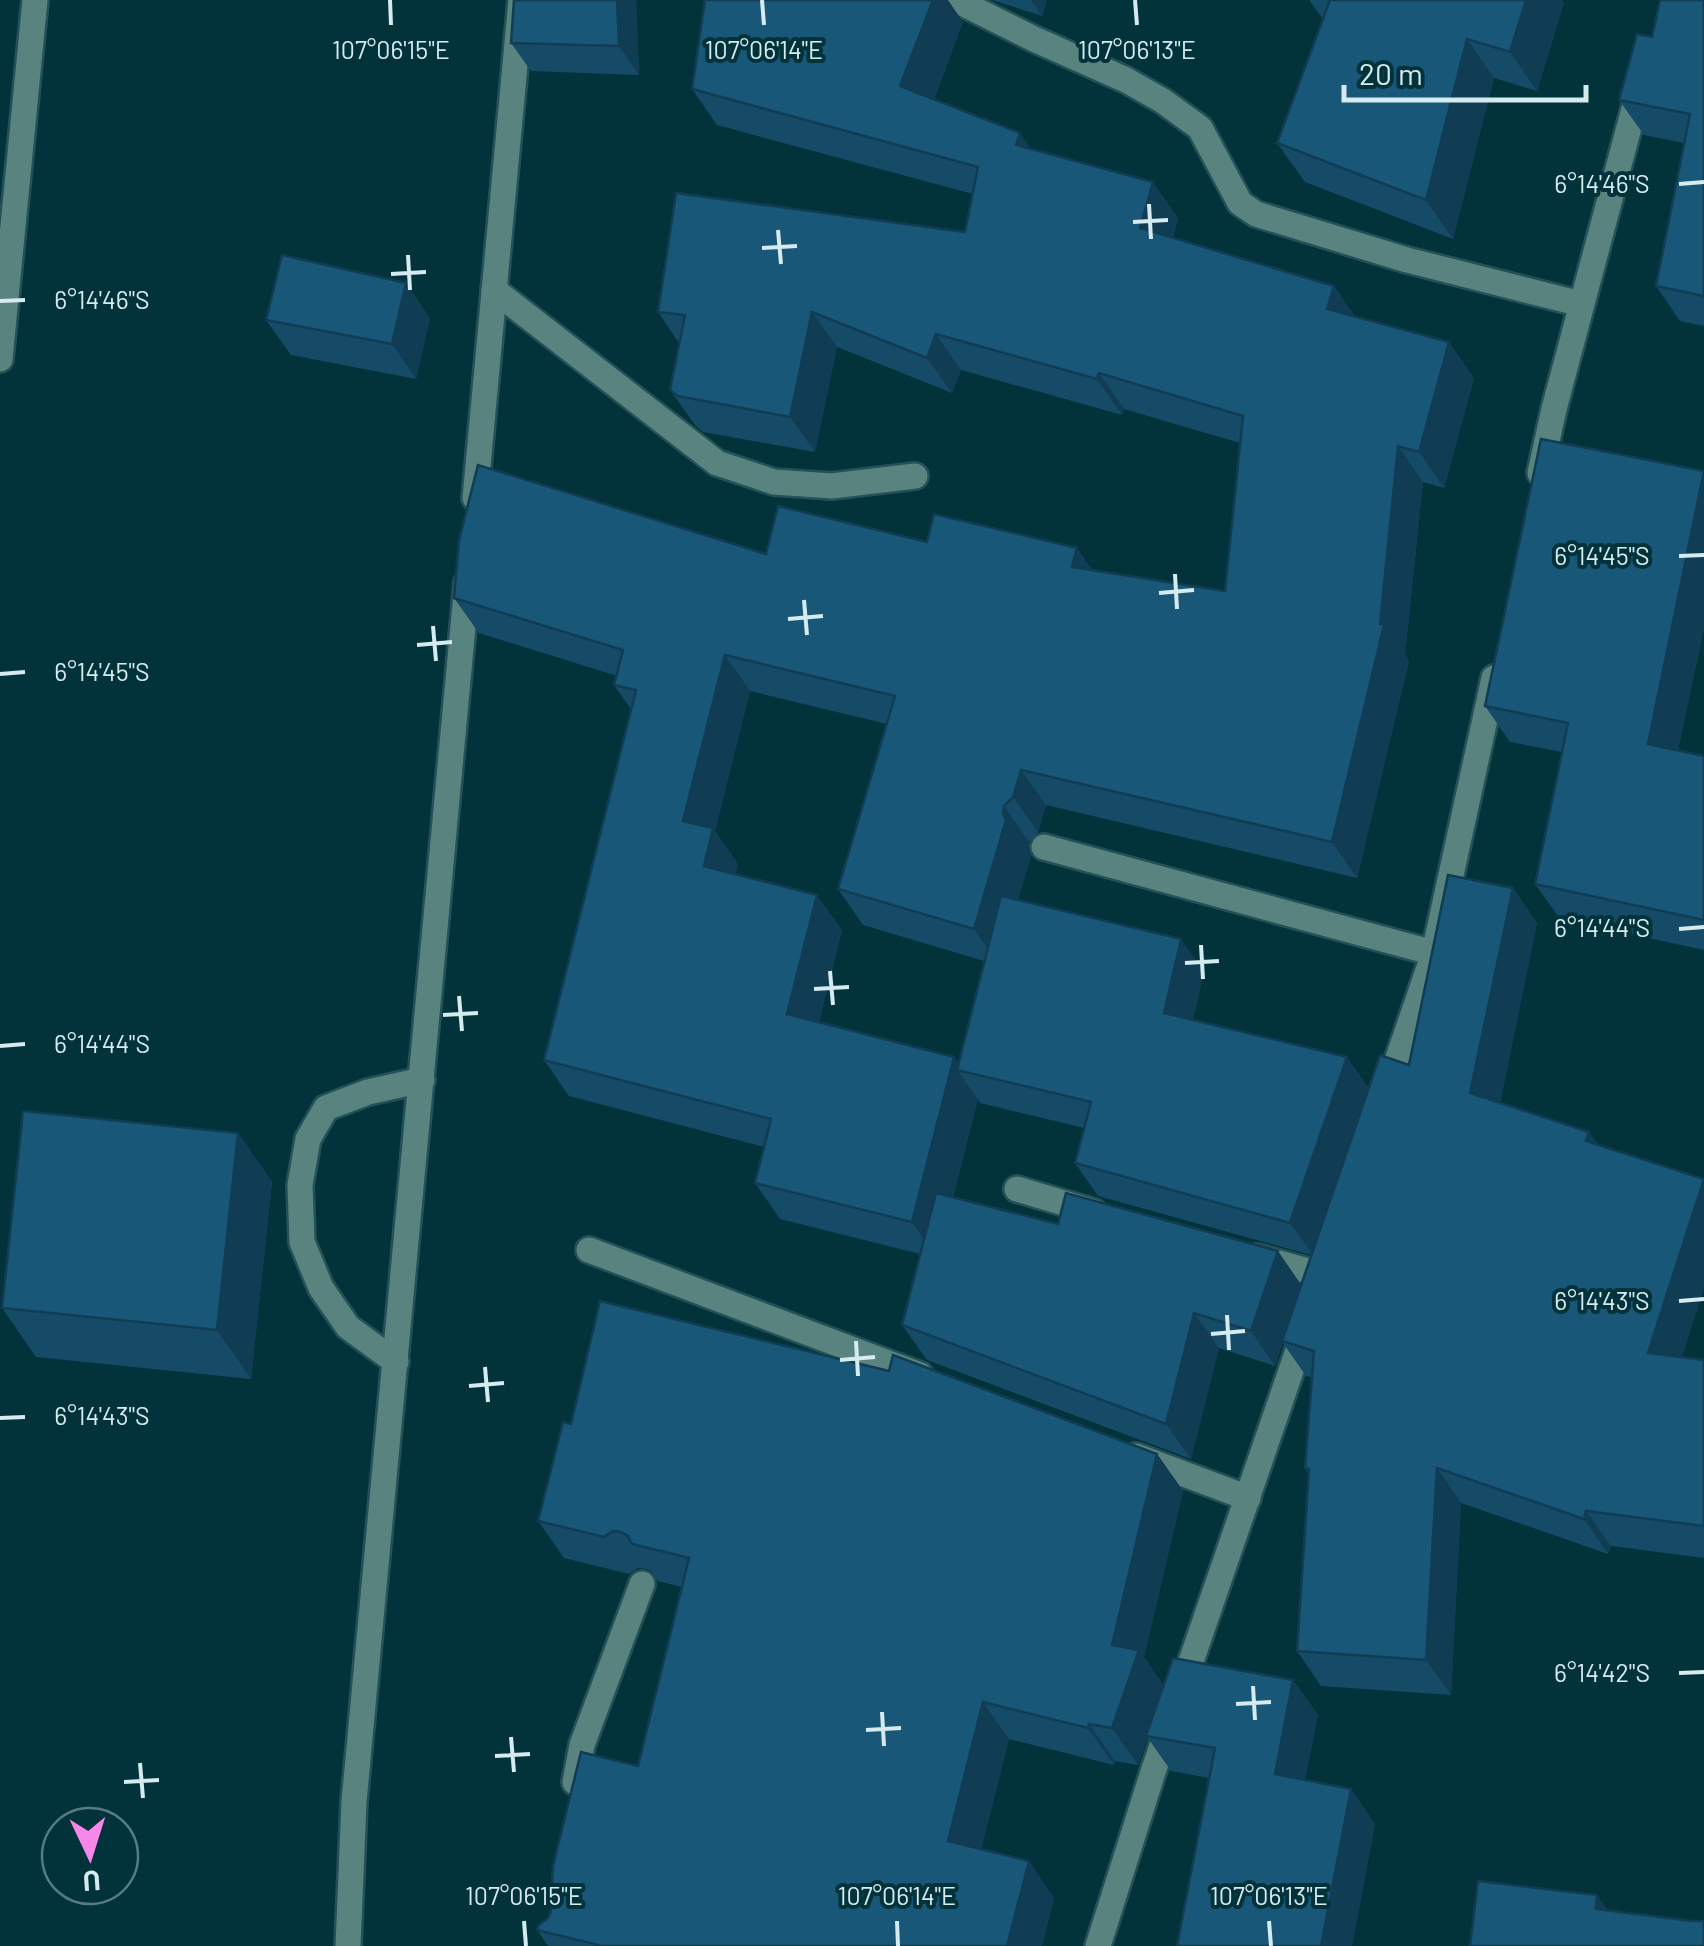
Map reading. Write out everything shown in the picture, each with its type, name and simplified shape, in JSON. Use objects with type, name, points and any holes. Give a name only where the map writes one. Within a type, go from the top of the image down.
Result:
[{"type":"street","points":[[0,359],[34,0]]},
{"type":"street","points":[[472,527],[521,0]]},
{"type":"street","points":[[956,0],[1164,101],[1200,128],[1240,203],[1256,214],[1406,260],[1581,304]]},
{"type":"street","points":[[1532,506],[1581,304],[1648,57]]},
{"type":"street","points":[[494,290],[717,463],[774,482],[794,484],[832,486],[915,476]]},
{"type":"street","points":[[348,1946],[354,1802],[469,566]]},
{"type":"street","points":[[1375,1124],[1434,953],[1498,662]]},
{"type":"street","points":[[1044,846],[1434,953]]},
{"type":"street","points":[[396,1362],[348,1327],[321,1288],[302,1242],[300,1185],[308,1139],[326,1108],[368,1092],[422,1080]]},
{"type":"street","points":[[1017,1189],[1122,1220]]},
{"type":"street","points":[[589,1250],[937,1381]]},
{"type":"street","points":[[1098,1946],[1153,1772],[1320,1284],[1232,1250]]},
{"type":"street","points":[[1120,1450],[1248,1498]]},
{"type":"street","points":[[572,1799],[582,1744],[642,1584]]},
{"type":"building","points":[[514,0],[617,0],[619,46],[511,43]]},
{"type":"building","points":[[705,0],[933,0],[900,86],[1020,133],[1016,145],[1153,182],[1140,228],[1334,286],[1327,309],[1449,342],[1419,452],[1398,446],[1380,624],[1384,625],[1332,842],[1021,770],[1013,797],[1004,806],[1006,820],[974,929],[838,889],[895,696],[725,655],[683,821],[713,828],[704,866],[817,895],[787,1014],[954,1057],[912,1222],[755,1183],[771,1119],[544,1060],[636,690],[614,685],[623,650],[454,598],[459,540],[478,465],[766,554],[778,506],[927,542],[934,514],[1077,548],[1072,567],[1225,591],[1243,416],[1099,373],[1097,379],[936,334],[927,358],[812,312],[790,417],[678,396],[670,390],[685,315],[658,312],[676,193],[965,232],[978,167],[692,89]]},
{"type":"building","points":[[1330,0],[1526,0],[1510,52],[1467,39],[1426,200],[1277,143]]},
{"type":"building","points":[[1660,0],[1704,0],[1704,296],[1656,286],[1690,114],[1619,100],[1637,34],[1652,37]]},
{"type":"building","points":[[282,255],[406,283],[392,344],[266,320]]},
{"type":"building","points":[[1541,439],[1704,471],[1648,744],[1704,756],[1704,920],[1535,884],[1568,723],[1485,706]]},
{"type":"building","points":[[1448,875],[1513,888],[1470,1093],[1589,1132],[1586,1141],[1704,1179],[1648,1353],[1704,1360],[1704,1526],[1586,1511],[1584,1519],[1437,1468],[1426,1660],[1297,1651],[1314,1351],[1282,1341],[1380,1055],[1409,1065]]},
{"type":"building","points":[[1001,896],[1181,939],[1164,1013],[1347,1057],[1290,1223],[1075,1163],[1091,1102],[957,1070]]},
{"type":"building","points":[[23,1111],[238,1133],[217,1330],[2,1308]]},
{"type":"building","points":[[936,1193],[1058,1224],[1066,1193],[1278,1251],[1251,1331],[1194,1313],[1166,1424],[902,1325]]},
{"type":"building","points":[[600,1301],[889,1371],[893,1355],[1157,1454],[1112,1645],[1139,1650],[1112,1728],[1089,1724],[1088,1728],[983,1702],[948,1841],[1029,1861],[1007,1946],[602,1946],[537,1930],[551,1911],[553,1866],[581,1752],[638,1766],[689,1558],[632,1544],[621,1532],[613,1531],[604,1537],[538,1521],[563,1422],[571,1424]]},
{"type":"building","points":[[1173,1658],[1293,1680],[1275,1774],[1351,1789],[1321,1946],[1177,1946],[1215,1748],[1146,1736]]},
{"type":"building","points":[[1478,1881],[1597,1895],[1596,1909],[1704,1921],[1704,1946],[1470,1946]]}]
